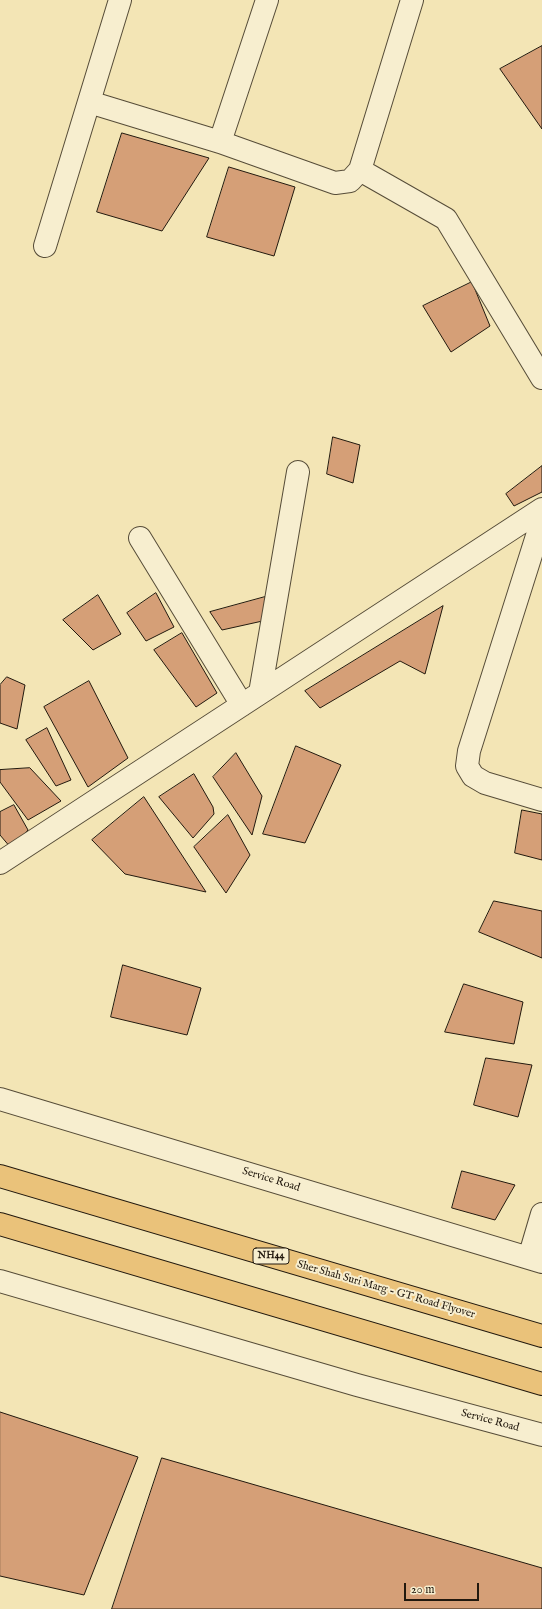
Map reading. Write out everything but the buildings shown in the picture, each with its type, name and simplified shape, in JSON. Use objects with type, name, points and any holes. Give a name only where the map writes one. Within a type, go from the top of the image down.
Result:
[{"type":"highway","name":"Sher Shah Suri Marg - GT Road Flyover","points":[[0,1176],[542,1336]]},
{"type":"highway","points":[[0,1224],[542,1384]]},
{"type":"street","points":[[45,246],[120,0]]},
{"type":"street","points":[[220,142],[266,0]]},
{"type":"street","points":[[89,102],[220,142],[335,183],[350,181],[360,170],[412,0]]},
{"type":"street","points":[[360,170],[446,218],[542,378]]},
{"type":"street","points":[[260,693],[298,472]]},
{"type":"street","points":[[0,863],[542,509]]},
{"type":"street","points":[[542,520],[468,751],[467,766],[473,776],[485,783],[542,800]]},
{"type":"street","points":[[140,538],[242,705]]},
{"type":"street","name":"Service Road","points":[[0,1099],[535,1260]]},
{"type":"street","points":[[535,1260],[542,1214]]},
{"type":"street","name":"Service Road","points":[[0,1281],[357,1385],[542,1435]]}]
